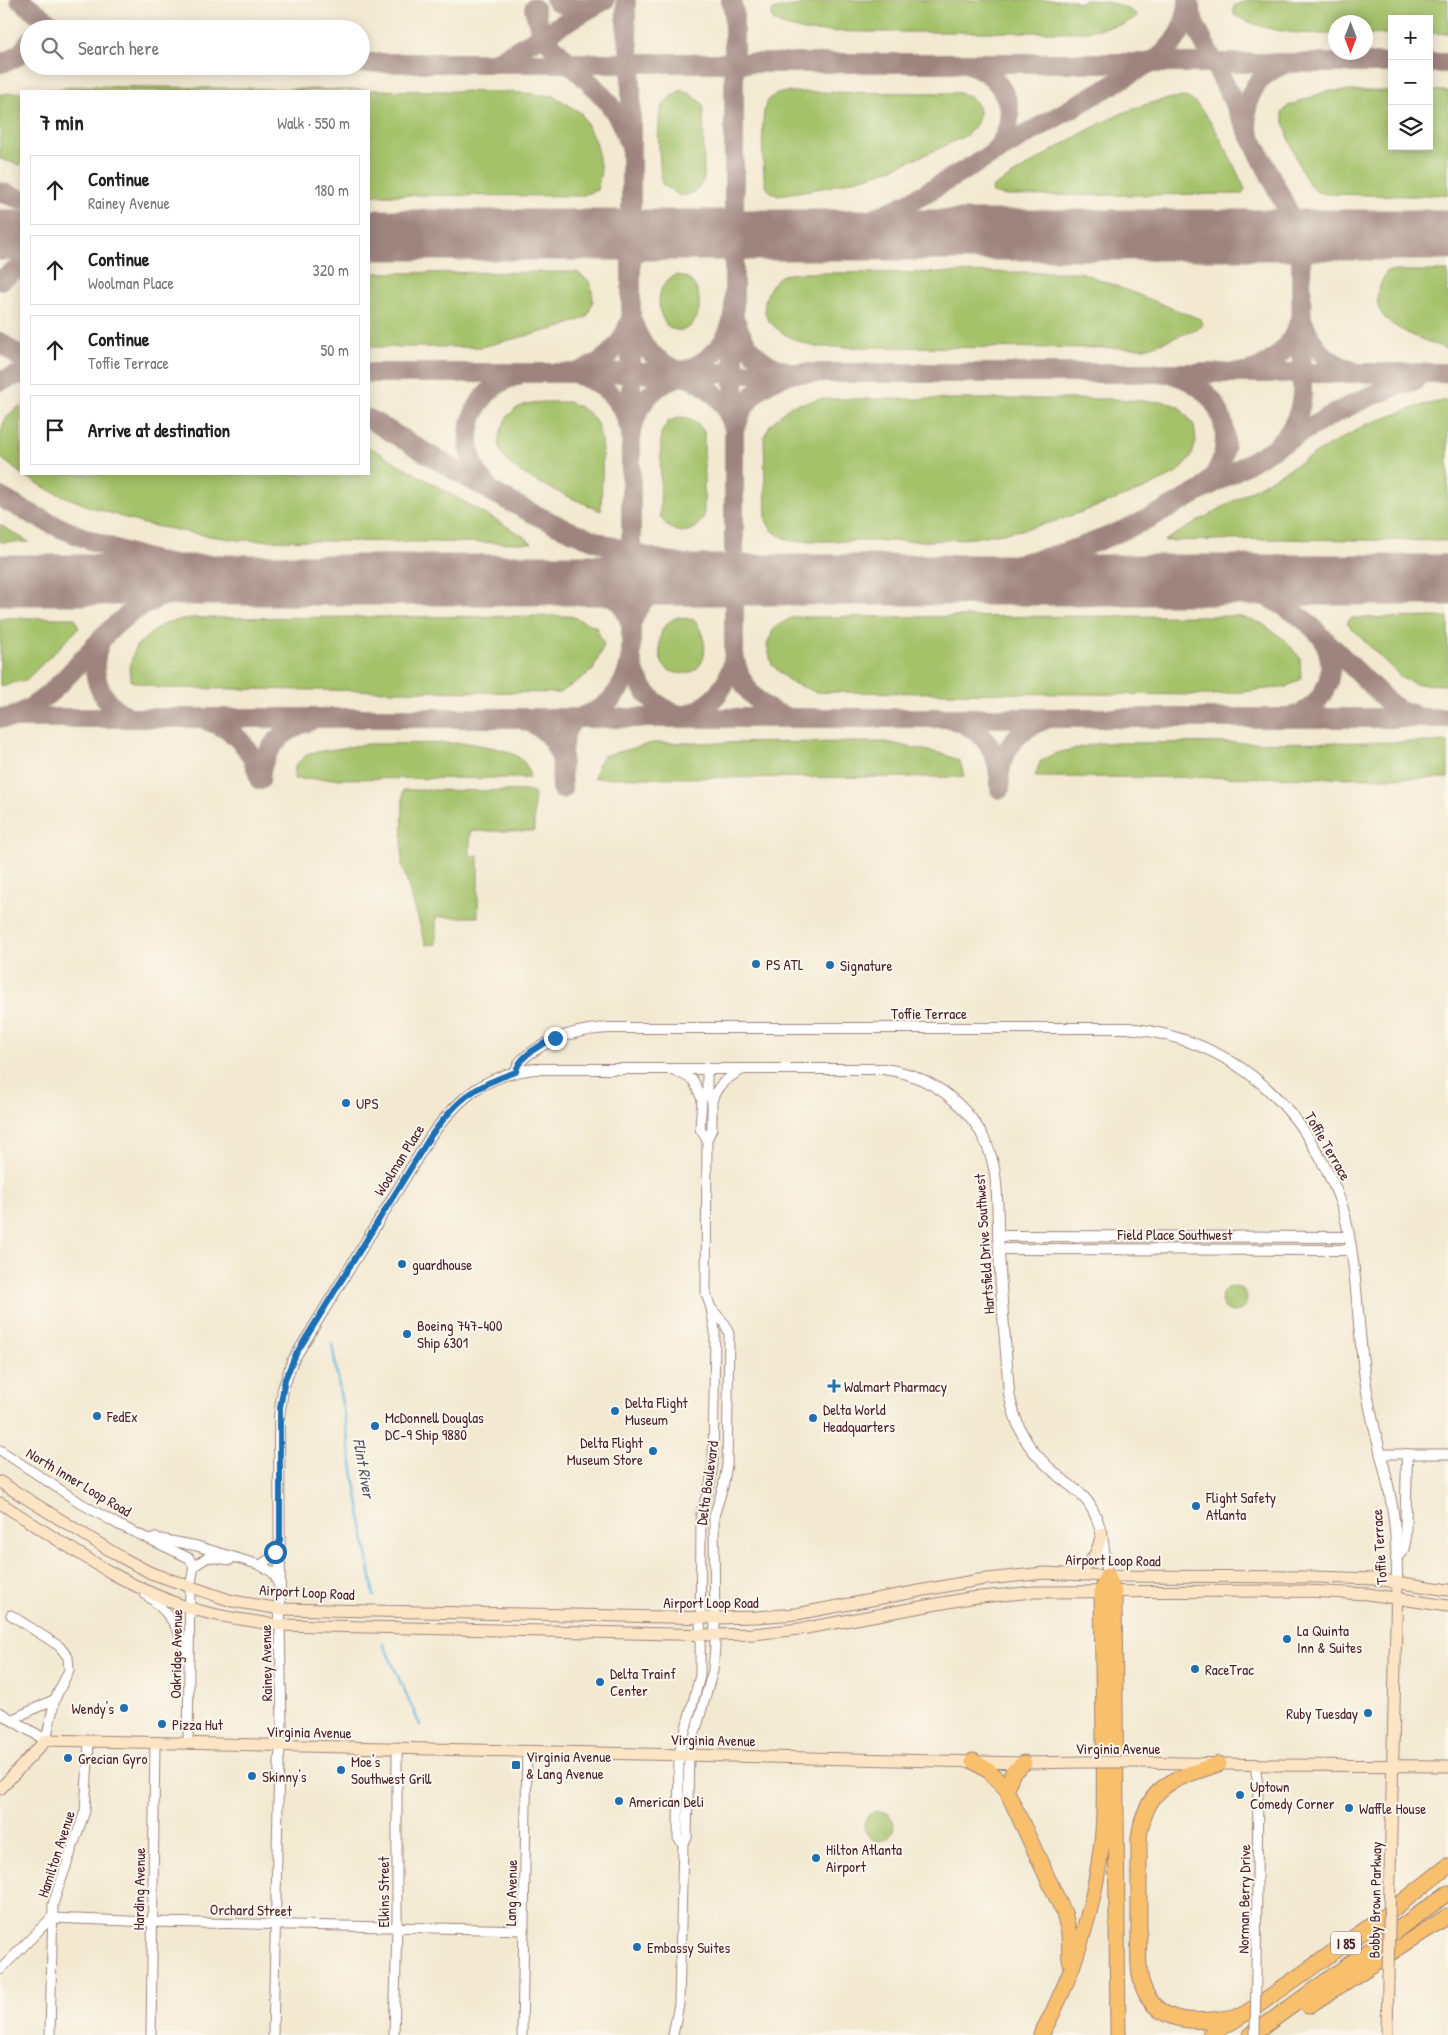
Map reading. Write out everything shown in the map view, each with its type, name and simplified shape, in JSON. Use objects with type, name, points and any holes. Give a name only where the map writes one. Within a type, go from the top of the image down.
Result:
[{"type":"highway","points":[[1107,1576],[1118,2035]]},
{"type":"highway","points":[[1041,2035],[1059,2000],[1076,1959],[1088,1914],[1103,1834],[1108,1592]]},
{"type":"highway","points":[[973,1762],[989,1771],[1006,1789],[1064,1913],[1069,1933],[1069,1974]]},
{"type":"highway","points":[[1006,1789],[1013,1772],[1024,1763]]},
{"type":"highway","points":[[1219,1764],[1176,1779],[1156,1794],[1146,1807],[1141,1822],[1139,1838],[1139,1960],[1144,1990],[1150,2000],[1170,2016],[1199,2022],[1240,2016]]},
{"type":"highway","name":"I 85","points":[[1210,2035],[1254,2008],[1386,1915],[1448,1866]]},
{"type":"highway","name":"I 85","points":[[1250,2035],[1260,2031],[1448,1893]]},
{"type":"highway","points":[[1260,2031],[1290,2017],[1448,1916]]},
{"type":"main road","name":"Airport Loop Road","points":[[0,1482],[119,1556],[151,1573],[232,1601],[280,1609],[700,1618],[756,1617],[796,1614],[1007,1576],[1044,1573],[1107,1576],[1316,1577],[1397,1582],[1448,1590]]},
{"type":"main road","name":"Airport Loop Road","points":[[0,1503],[128,1582],[191,1608],[244,1620],[280,1625],[714,1635],[754,1634],[810,1628],[997,1595],[1034,1592],[1305,1591],[1368,1594],[1448,1606]]},
{"type":"main road","points":[[1067,1574],[1088,1565],[1094,1556],[1102,1533]]},
{"type":"main road","name":"Toffie Terrace","points":[[1392,1765],[1397,1582]]},
{"type":"main road","points":[[0,1790],[46,1740]]},
{"type":"main road","name":"Virginia Avenue","points":[[46,1740],[1024,1763],[1139,1762],[1448,1766]]},
{"type":"main road","name":"Bobby Brown Parkway","points":[[1387,2035],[1392,1765]]},
{"type":"street","name":"Toffie Terrace","points":[[516,1072],[521,1061],[546,1043],[566,1034],[598,1028],[1128,1028],[1184,1039],[1223,1056],[1242,1067],[1280,1100],[1305,1130],[1339,1195],[1351,1250],[1369,1405],[1390,1496],[1397,1582]]},
{"type":"street","name":"Woolman Place","points":[[296,1354],[430,1137],[461,1100],[481,1086],[516,1072],[553,1068],[707,1069]]},
{"type":"street","points":[[671,1069],[692,1080],[702,1099]]},
{"type":"street","name":"Hartsfield Drive Southwest","points":[[707,1069],[898,1071],[930,1083],[948,1095],[975,1121],[990,1153],[997,1188],[998,1249],[1009,1394],[1014,1418],[1024,1441],[1034,1453],[1088,1502],[1102,1533]]},
{"type":"street","name":"Delta Boulevard","points":[[684,1754],[700,1676],[701,1514],[710,1484],[713,1464],[716,1408],[715,1331],[711,1308],[706,1294],[707,1140],[712,1128],[712,1101],[707,1090],[707,1069]]},
{"type":"street","points":[[712,1101],[715,1092],[722,1082],[744,1069]]},
{"type":"street","name":"Delta Boulevard","points":[[707,1090],[702,1099],[700,1129],[707,1140]]},
{"type":"street","name":"Field Place Southwest","points":[[998,1236],[1349,1237]]},
{"type":"street","points":[[1117,1236],[1118,1249]]},
{"type":"street","points":[[1200,1249],[1201,1237]]},
{"type":"street","points":[[1266,1237],[1266,1248]]},
{"type":"street","name":"Field Place Southwest","points":[[998,1249],[1266,1248],[1351,1250]]},
{"type":"street","name":"Delta Boulevard","points":[[684,1754],[709,1688],[713,1670],[714,1516],[723,1487],[727,1465],[729,1343],[725,1324],[711,1308]]},
{"type":"street","name":"Rainey Avenue","points":[[272,2035],[282,1728],[280,1408],[285,1379],[296,1354]]},
{"type":"street","name":"North Inner Loop Road","points":[[0,1450],[82,1504],[119,1525],[189,1558],[194,1566]]},
{"type":"street","points":[[1380,1454],[1448,1454]]},
{"type":"street","points":[[1396,1558],[1405,1548],[1407,1454]]},
{"type":"street","points":[[1102,1533],[1107,1576]]},
{"type":"street","name":"North Inner Loop Road","points":[[145,1536],[197,1546],[260,1565],[272,1572],[280,1590]]},
{"type":"street","points":[[194,1566],[208,1557],[260,1565],[271,1558],[280,1540]]},
{"type":"street","name":"Oakridge Avenue","points":[[188,1744],[190,1588],[194,1566]]},
{"type":"street","name":"Airport Loop Road","points":[[128,1582],[158,1603],[174,1622],[184,1644],[189,1676]]},
{"type":"street","points":[[0,1713],[46,1740],[55,1699],[69,1670],[68,1657],[59,1646],[11,1615]]},
{"type":"street","points":[[11,1720],[55,1699]]},
{"type":"street","name":"Hamilton Avenue","points":[[50,2035],[51,1918],[57,1888],[84,1810],[90,1742]]},
{"type":"street","name":"Harding Avenue","points":[[151,2035],[155,1743]]},
{"type":"street","name":"Elkins Street","points":[[394,2035],[397,1927],[397,1748]]},
{"type":"street","name":"Lang Avenue","points":[[522,2035],[527,1751]]},
{"type":"street","points":[[673,2035],[678,2004],[682,1844],[687,1838],[684,1754]]},
{"type":"street","name":"Norman Berry Drive","points":[[1255,1764],[1258,1786],[1256,1975],[1260,2031]]},
{"type":"street","points":[[0,1970],[51,1918]]},
{"type":"street","name":"Orchard Street","points":[[51,1918],[524,1930]]},
{"type":"green space","points":[[831,0],[1075,0],[1075,2],[1082,2],[1083,0],[1090,0],[1127,8],[1138,16],[1124,24],[1083,32],[870,32],[805,31],[782,25],[774,21],[771,16],[773,10],[776,9]]},
{"type":"green space","points":[[1246,0],[1448,0],[1448,33],[1433,34],[1433,15],[1388,15],[1388,34],[1373,34],[1373,15],[1328,15],[1328,34],[1283,31],[1259,26],[1234,15],[1234,6]]},
{"type":"green space","points":[[84,86],[369,90],[42,90]]},
{"type":"green space","points":[[370,90],[512,92],[554,96],[581,113],[596,143],[601,171],[597,190],[580,196],[370,195]]},
{"type":"green space","points":[[681,90],[703,104],[704,179],[695,191],[680,196],[662,184],[659,134],[661,109],[667,100]]},
{"type":"green space","points":[[1327,91],[1388,91],[1388,150],[1433,150],[1433,91],[1448,91],[1448,194],[1411,196],[1327,194],[1316,191],[1305,177],[1290,142],[1282,113],[1288,106]]},
{"type":"green space","points":[[20,92],[20,165],[0,159],[0,94]]},
{"type":"green space","points":[[786,92],[960,93],[974,101],[979,112],[979,118],[972,130],[965,136],[883,172],[828,187],[779,195],[768,190],[766,186],[763,119],[768,101],[774,95]]},
{"type":"green space","points":[[1185,97],[1202,111],[1220,137],[1245,189],[1242,194],[1007,196],[992,193],[993,187],[1061,145],[1111,118],[1161,100]]},
{"type":"green space","points":[[1387,271],[1448,271],[1448,348],[1423,340],[1399,329],[1382,314],[1378,304],[1378,293],[1380,284]]},
{"type":"green space","points":[[577,272],[591,283],[593,301],[587,317],[562,327],[481,347],[370,347],[370,273]]},
{"type":"green space","points":[[1080,272],[1200,319],[1203,325],[1198,329],[1146,348],[816,347],[797,340],[779,330],[769,321],[765,310],[766,297],[776,280],[783,275],[796,273]]},
{"type":"green space","points":[[676,275],[687,278],[694,285],[698,294],[699,305],[693,324],[686,329],[676,330],[665,323],[661,315],[659,301],[665,283]]},
{"type":"green space","points":[[820,399],[1112,399],[1166,402],[1179,407],[1194,425],[1196,441],[1192,455],[1175,474],[1144,489],[1104,504],[1056,521],[1021,530],[973,538],[931,541],[791,541],[772,530],[766,519],[764,437],[770,425],[790,406]]},
{"type":"green space","points":[[1448,400],[1448,541],[1279,539],[1164,541],[1365,425],[1423,405]]},
{"type":"green space","points":[[539,402],[568,402],[587,412],[596,422],[599,430],[602,452],[601,511],[547,487],[519,471],[509,463],[500,448],[499,437],[501,430],[514,410]]},
{"type":"green space","points":[[20,407],[20,473],[0,457],[0,440],[3,426],[5,420]]},
{"type":"green space","points":[[679,417],[694,421],[704,432],[704,516],[694,528],[682,532],[670,528],[660,516],[661,433],[668,422]]},
{"type":"green space","points":[[370,448],[520,534],[532,543],[239,540],[144,524],[88,506],[49,490],[24,475],[370,475]]},
{"type":"green space","points":[[0,525],[29,542],[0,542]]},
{"type":"green space","points":[[571,616],[596,627],[604,645],[593,670],[560,693],[160,688],[131,681],[129,668],[136,646],[164,623],[191,618]]},
{"type":"green space","points":[[1237,616],[1261,623],[1285,640],[1300,658],[1301,679],[1286,687],[1213,695],[816,692],[790,682],[772,665],[767,645],[774,628],[792,617]]},
{"type":"green space","points":[[678,617],[694,620],[698,625],[703,637],[705,651],[701,664],[693,671],[684,674],[667,669],[662,663],[660,653],[660,640],[663,629],[668,623]]},
{"type":"green space","points":[[1448,617],[1448,685],[1416,684],[1403,679],[1348,625],[1348,621],[1352,618]]},
{"type":"green space","points":[[0,618],[75,618],[79,628],[26,680],[0,686]]},
{"type":"green space","points":[[886,742],[943,754],[960,761],[964,777],[594,778],[598,764],[603,756],[653,743]]},
{"type":"green space","points":[[1448,742],[1448,778],[1035,777],[1040,762],[1053,754],[1100,743]]},
{"type":"green space","points":[[468,743],[507,751],[516,756],[528,768],[529,778],[294,779],[295,765],[309,753],[368,744]]},
{"type":"green space","points":[[403,790],[532,791],[534,794],[534,831],[470,831],[470,856],[478,856],[478,917],[436,917],[436,944],[426,945],[402,865]]},
{"type":"green space","points":[[1234,1286],[1243,1290],[1247,1299],[1243,1308],[1234,1312],[1225,1308],[1221,1299],[1225,1290]]},
{"type":"green space","points":[[879,1811],[890,1815],[894,1826],[890,1837],[879,1841],[868,1837],[864,1826],[868,1815]]},
{"type":"waterway","name":"Flint River","points":[[332,1344],[374,1596]]},
{"type":"waterway","name":"Flint River","points":[[383,1643],[420,1725]]},
{"type":"taxiway","points":[[20,0],[46,20]]},
{"type":"taxiway","points":[[555,0],[574,7],[594,6]]},
{"type":"taxiway","points":[[497,61],[605,0]]},
{"type":"taxiway","points":[[562,789],[561,773],[564,738],[570,724],[574,720],[599,709],[613,697],[619,690],[627,673],[631,655],[631,63],[626,23],[626,0]]},
{"type":"taxiway","points":[[683,716],[703,707],[718,694],[728,676],[734,655],[734,13],[731,0]]},
{"type":"taxiway","points":[[924,580],[1045,558],[1118,533],[1171,507],[1274,448],[1290,431],[1297,418],[1302,395],[1301,245],[1298,231],[1194,23],[1188,0]]},
{"type":"taxiway","points":[[783,235],[816,231],[864,221],[895,210],[910,202],[1158,58],[1170,47],[1179,34],[1185,20],[1188,4]]},
{"type":"taxiway","points":[[534,8],[539,26],[545,37],[603,96],[621,123],[627,139]]},
{"type":"taxiway","points":[[0,63],[20,53]]},
{"type":"taxiway","points":[[370,63],[1388,63]]},
{"type":"taxiway","points":[[1433,63],[1448,63]]},
{"type":"taxiway","points":[[968,64],[982,70],[993,78],[1007,100],[1008,126],[1003,139],[994,151]]},
{"type":"taxiway","points":[[1248,127],[1247,106],[1254,88],[1267,74],[1285,64]]},
{"type":"taxiway","points":[[0,192],[20,199]]},
{"type":"taxiway","points":[[0,280],[20,268]]},
{"type":"taxiway","points":[[1250,371],[1267,364],[1287,346],[1299,321]]},
{"type":"taxiway","points":[[683,371],[700,364],[714,353],[725,339],[732,322]]},
{"type":"taxiway","points":[[736,322],[744,339],[761,359],[786,371]]},
{"type":"taxiway","points":[[580,371],[604,359],[622,339],[629,323]]},
{"type":"taxiway","points":[[633,323],[640,339],[651,353],[665,364],[681,371]]},
{"type":"taxiway","points":[[1304,323],[1307,332],[1322,353],[1336,364],[1353,371]]},
{"type":"taxiway","points":[[0,342],[20,357]]},
{"type":"taxiway","points":[[370,373],[1448,373]]},
{"type":"taxiway","points":[[0,381],[20,374]]},
{"type":"taxiway","points":[[1175,375],[1192,382],[1206,393],[1216,406],[1222,421],[1225,437],[1223,453],[1217,470],[1207,485]]},
{"type":"taxiway","points":[[487,485],[477,471],[471,455],[469,438],[471,422],[477,407],[487,394],[500,383],[516,376]]},
{"type":"taxiway","points":[[580,376],[597,383],[611,394],[622,409],[629,426]]},
{"type":"taxiway","points":[[634,423],[641,407],[651,393],[665,383],[682,376]]},
{"type":"taxiway","points":[[684,376],[700,383],[714,394],[725,407],[732,424]]},
{"type":"taxiway","points":[[737,424],[749,400],[769,383],[785,376]]},
{"type":"taxiway","points":[[1285,442],[1332,415],[1365,399],[1398,385],[1416,380]]},
{"type":"taxiway","points":[[370,420],[485,488],[545,520],[576,533],[628,552],[649,557],[778,580]]},
{"type":"taxiway","points":[[0,497],[60,528],[102,545],[167,564],[254,580]]},
{"type":"taxiway","points":[[11,717],[26,710],[55,688],[120,621],[140,607],[206,580]]},
{"type":"taxiway","points":[[585,580],[600,586],[613,595],[623,607],[630,622]]},
{"type":"taxiway","points":[[632,622],[639,607],[649,595],[662,586],[677,580]]},
{"type":"taxiway","points":[[1218,580],[1254,591],[1276,601],[1297,614],[1386,700],[1398,709],[1414,715]]},
{"type":"taxiway","points":[[1291,717],[1313,705],[1321,696],[1326,686],[1330,664],[1324,641]]},
{"type":"taxiway","points":[[100,643],[95,666],[100,688],[105,698],[113,706],[133,718]]},
{"type":"taxiway","points":[[734,655],[740,676],[750,693],[765,707],[784,716]]},
{"type":"taxiway","points":[[631,657],[637,677],[655,702],[663,708],[683,716]]},
{"type":"taxiway","points":[[0,718],[1448,718]]},
{"type":"taxiway","points":[[523,720],[537,726],[548,735],[556,746],[562,760]]},
{"type":"taxiway","points":[[954,720],[965,724],[983,737],[994,755],[1000,789]]},
{"type":"taxiway","points":[[1000,773],[1005,755],[1014,740],[1027,728],[1044,720]]},
{"type":"taxiway","points":[[208,721],[227,730],[242,743],[253,760],[260,780]]},
{"type":"taxiway","points":[[260,780],[264,760],[275,743],[291,730],[310,721]]},
{"type":"runway","points":[[0,235],[20,235]]},
{"type":"runway","points":[[370,235],[1448,235]]},
{"type":"runway","points":[[0,580],[1448,580]]},
{"type":"place","name":"PS ATL","points":[[756,964]]},
{"type":"place","name":"Signature","points":[[830,965]]},
{"type":"place","name":"UPS","points":[[346,1103]]},
{"type":"place","name":"guardhouse","points":[[402,1264]]},
{"type":"place","name":"Boeing 747-400 Ship 6301","points":[[407,1334]]},
{"type":"place","name":"Walmart Pharmacy","points":[[834,1386]]},
{"type":"place","name":"Delta Flight Museum","points":[[615,1411]]},
{"type":"place","name":"FedEx","points":[[97,1416]]},
{"type":"place","name":"Delta World Headquarters","points":[[813,1418]]},
{"type":"place","name":"McDonnell Douglas DC-9 Ship 9880","points":[[375,1426]]},
{"type":"place","name":"Delta Flight Museum Store","points":[[653,1451]]},
{"type":"place","name":"Flight Safety Atlanta","points":[[1196,1506]]},
{"type":"place","name":"La Quinta Inn & Suites","points":[[1287,1639]]},
{"type":"place","name":"RaceTrac","points":[[1195,1669]]},
{"type":"place","name":"Delta Trainf Center","points":[[600,1682]]},
{"type":"place","name":"Wendy's","points":[[124,1708]]},
{"type":"place","name":"Ruby Tuesday","points":[[1368,1713]]},
{"type":"place","name":"Pizza Hut","points":[[162,1724]]},
{"type":"place","name":"Grecian Gyro","points":[[68,1758]]},
{"type":"place","name":"Virginia Avenue & Lang Avenue","points":[[516,1765]]},
{"type":"place","name":"Moe's Southwest Grill","points":[[341,1770]]},
{"type":"place","name":"Skinny's","points":[[252,1776]]},
{"type":"place","name":"Uptown Comedy Corner","points":[[1240,1795]]},
{"type":"place","name":"American Deli","points":[[619,1801]]},
{"type":"place","name":"Waffle House","points":[[1349,1808]]},
{"type":"place","name":"Hilton Atlanta Airport","points":[[816,1858]]},
{"type":"place","name":"Embassy Suites","points":[[637,1947]]},
{"type":"route","points":[[275,1552],[280,1540],[280,1408],[285,1379],[300,1346],[430,1137],[452,1108],[481,1086],[516,1072],[516,1068],[521,1061],[555,1038]]}]
